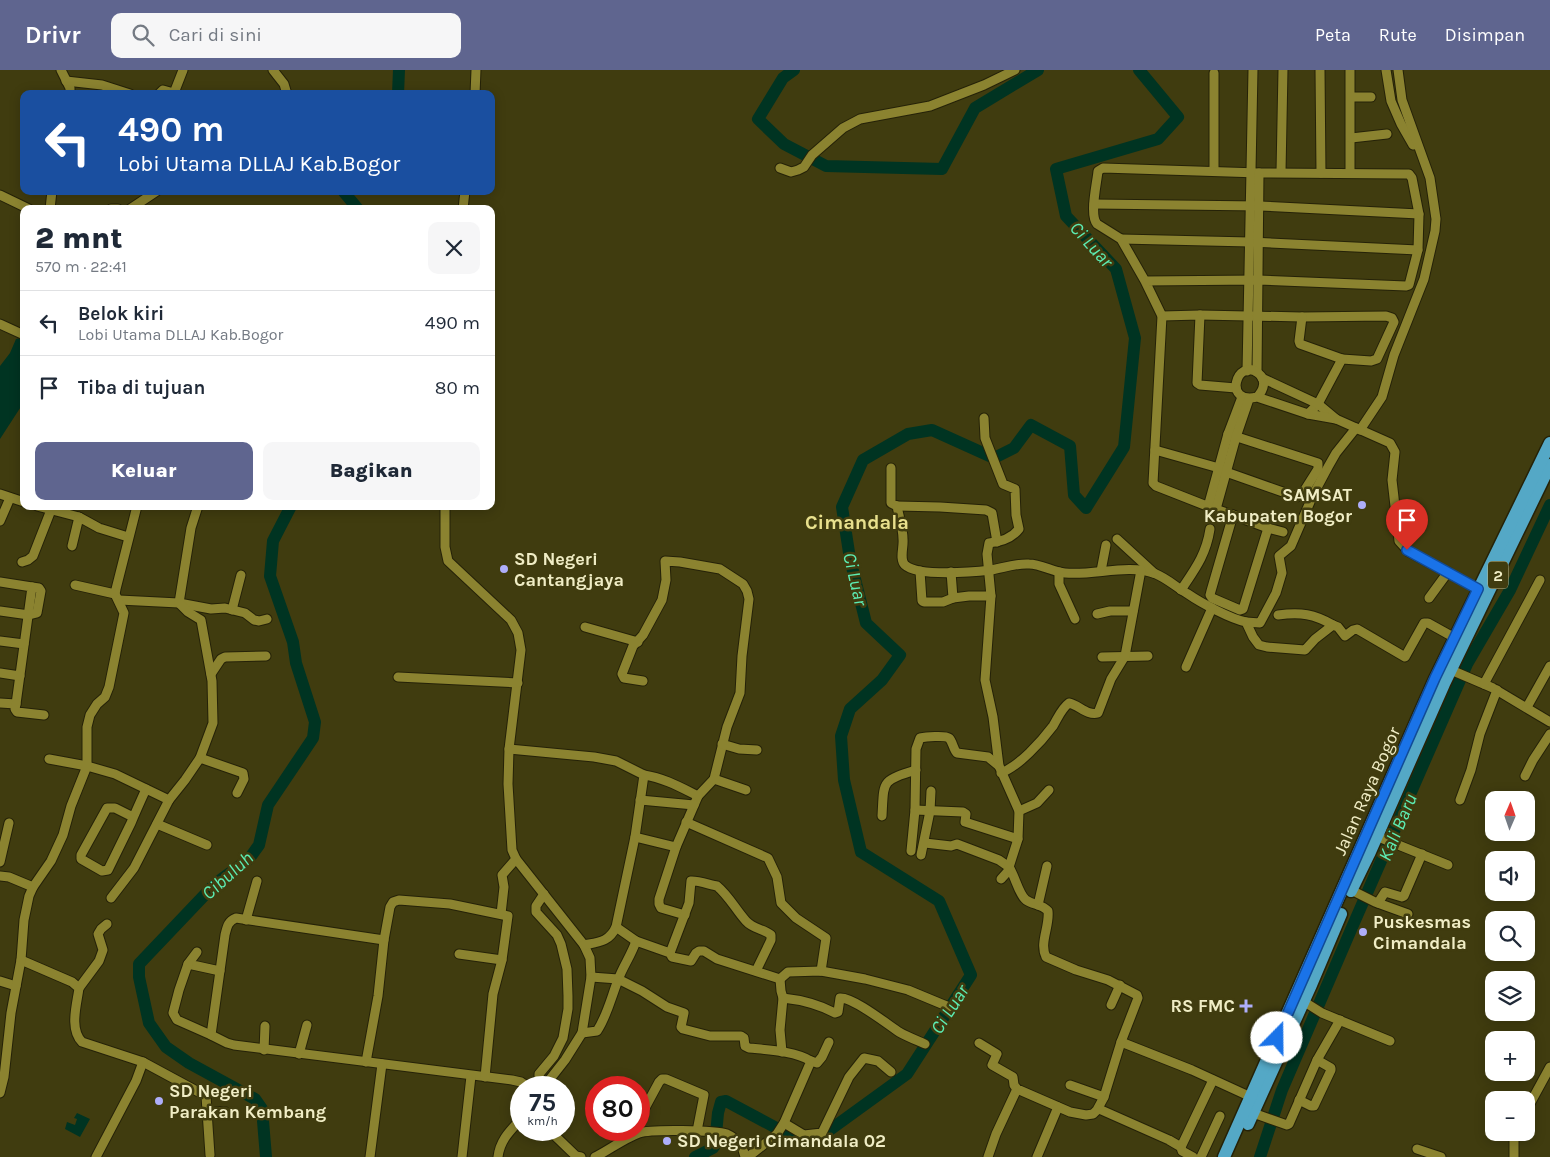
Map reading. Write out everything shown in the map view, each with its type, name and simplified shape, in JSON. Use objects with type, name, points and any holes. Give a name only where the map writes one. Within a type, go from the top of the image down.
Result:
[{"type":"highway","name":"Jalan Raya Bogor","points":[[1234,1157],[1257,1114],[1305,1002],[1355,893],[1369,854],[1454,672],[1483,591],[1550,443]]},
{"type":"highway","name":"Jalan Raya Bogor","points":[[1224,1157],[1435,678],[1550,465]]},
{"type":"street","points":[[61,70],[69,90]]},
{"type":"street","points":[[175,90],[183,70]]},
{"type":"street","points":[[273,70],[284,84],[286,90]]},
{"type":"street","points":[[474,90],[476,70]]},
{"type":"street","points":[[780,168],[794,172],[804,167],[812,155],[843,128],[860,119],[930,106],[984,85],[1015,70]]},
{"type":"street","points":[[1247,371],[1253,316],[1254,281],[1255,172],[1252,70]]},
{"type":"street","points":[[1281,172],[1283,70]]},
{"type":"street","points":[[1320,70],[1320,173]]},
{"type":"street","points":[[1350,70],[1350,172]]},
{"type":"street","points":[[1386,70],[1389,94],[1395,112],[1424,159]]},
{"type":"street","points":[[897,506],[903,538],[903,561],[906,565],[920,571],[989,570],[1026,563],[1068,573],[1141,570],[1165,578],[1181,590],[1212,608],[1246,622],[1260,622],[1276,593],[1282,573],[1279,556],[1291,546],[1313,495],[1336,453],[1358,429],[1382,397],[1394,356],[1424,279],[1436,219],[1431,184],[1424,159],[1402,100],[1398,70]]},
{"type":"street","points":[[1214,74],[1214,170]]},
{"type":"street","points":[[66,81],[102,85],[118,90]]},
{"type":"street","points":[[1351,97],[1371,97]]},
{"type":"street","points":[[1351,138],[1387,134]]},
{"type":"street","points":[[1145,281],[1254,281],[1405,287],[1409,285],[1418,250],[1419,214],[1412,178],[1409,174],[1350,172],[1255,172],[1101,168],[1098,171],[1093,218],[1095,223],[1121,239],[1162,316],[1153,483],[1156,486],[1212,508],[1283,532]]},
{"type":"street","points":[[0,195],[21,205]]},
{"type":"street","points":[[136,205],[151,195]]},
{"type":"street","points":[[1094,204],[1255,206],[1419,214]]},
{"type":"street","points":[[1121,239],[1254,242],[1418,250]]},
{"type":"street","points":[[1200,315],[1197,383],[1200,385],[1236,388],[1249,398],[1308,414],[1336,419],[1390,444],[1395,449],[1396,456],[1392,480],[1399,541],[1409,552],[1483,591]]},
{"type":"street","points":[[1162,316],[1386,316],[1394,319],[1394,322],[1377,358],[1371,361],[1342,359],[1300,344],[1302,317]]},
{"type":"street","points":[[1212,508],[1232,436],[1249,398],[1262,392],[1264,385],[1259,375],[1253,316]]},
{"type":"street","points":[[0,324],[20,333]]},
{"type":"street","points":[[1308,414],[1318,404],[1342,359]]},
{"type":"street","points":[[1236,388],[1236,380],[1240,374],[1247,371],[1318,404],[1336,419]]},
{"type":"street","points":[[984,418],[984,435],[1003,484],[1015,490],[1016,515],[1019,529],[1015,534],[988,544],[987,554],[991,596],[985,680],[994,717],[1000,769],[1019,811],[1018,839],[1009,868],[1001,879]]},
{"type":"street","points":[[1155,450],[1223,470],[1298,497],[1318,469],[1318,463],[1232,436]]},
{"type":"street","points":[[891,468],[892,503],[897,506],[986,510],[992,513],[994,518],[997,542]]},
{"type":"street","points":[[0,494],[20,501]]},
{"type":"street","points":[[0,521],[10,498]]},
{"type":"street","points":[[22,562],[33,556],[51,510],[79,517],[99,528],[128,537]]},
{"type":"street","points":[[0,1093],[4,1077],[11,1013],[21,960],[24,920],[29,896],[47,867],[63,835],[70,806],[87,766],[87,726],[92,711],[105,697],[109,687],[124,613],[117,597],[128,537],[136,510]]},
{"type":"street","points":[[179,603],[191,528],[197,510]]},
{"type":"street","points":[[445,510],[444,537],[448,561],[511,620],[518,633],[521,650],[509,749],[510,834],[512,850],[516,859],[584,945],[590,958],[591,977],[582,1033],[552,1076]]},
{"type":"street","points":[[1233,514],[1210,595],[1212,598],[1240,610],[1243,609],[1268,528]]},
{"type":"street","points":[[72,546],[79,517]]},
{"type":"street","points":[[1181,590],[1200,562],[1208,541],[1210,529]]},
{"type":"street","points":[[1117,539],[1155,574]]},
{"type":"street","points":[[1101,571],[1106,545]]},
{"type":"street","points":[[643,681],[622,676],[633,646],[638,642],[656,614],[662,600],[666,580],[665,561],[720,569],[743,584],[749,599],[742,656],[741,685],[722,744],[714,779],[698,797],[686,822],[659,904],[661,908],[685,915]]},
{"type":"street","points":[[910,851],[915,810],[918,741],[922,738],[949,738],[954,751],[957,753],[988,757],[1000,769],[1011,769],[1033,748],[1053,725],[1062,710],[1069,704],[1093,714],[1098,713],[1111,679],[1125,656],[1141,570]]},
{"type":"street","points":[[920,571],[922,602],[943,602],[953,598],[969,596],[991,596]]},
{"type":"street","points":[[951,572],[953,598]]},
{"type":"street","points":[[1059,572],[1059,584],[1075,619]]},
{"type":"street","points":[[1429,598],[1448,572]]},
{"type":"street","points":[[232,610],[241,575]]},
{"type":"street","points":[[1484,684],[1540,580]]},
{"type":"street","points":[[0,582],[32,587],[15,709],[17,712],[44,715]]},
{"type":"street","points":[[75,585],[117,597],[179,603],[211,609],[225,608],[245,613],[254,620],[267,619]]},
{"type":"street","points":[[111,898],[134,868],[169,800],[186,780],[200,758],[213,723],[211,674],[201,620],[188,612],[179,603]]},
{"type":"street","points":[[1186,666],[1212,608]]},
{"type":"street","points":[[0,611],[29,615]]},
{"type":"street","points":[[1097,614],[1110,611],[1133,611]]},
{"type":"street","points":[[1278,615],[1298,612],[1316,616],[1338,627],[1345,636],[1357,629],[1405,658],[1424,623],[1428,623],[1455,638]]},
{"type":"street","points":[[1246,622],[1253,638],[1259,645],[1299,651],[1308,648],[1315,639],[1333,625]]},
{"type":"street","points":[[585,626],[638,642]]},
{"type":"street","points":[[0,642],[24,644]]},
{"type":"street","points":[[211,674],[221,659],[225,657],[266,656]]},
{"type":"street","points":[[1102,656],[1148,656]]},
{"type":"street","points":[[1527,707],[1544,680],[1550,666]]},
{"type":"street","points":[[1454,672],[1497,690],[1550,722]]},
{"type":"street","points":[[0,673],[20,676]]},
{"type":"street","points":[[398,677],[518,683]]},
{"type":"street","points":[[1460,800],[1472,770],[1480,734],[1497,690]]},
{"type":"street","points":[[0,703],[16,704]]},
{"type":"street","points":[[1525,776],[1550,734]]},
{"type":"street","points":[[722,744],[757,750]]},
{"type":"street","points":[[509,749],[594,757],[616,761],[644,775],[656,777],[698,797]]},
{"type":"street","points":[[200,758],[243,773],[244,779],[237,793]]},
{"type":"street","points":[[49,759],[87,766],[114,774],[169,800]]},
{"type":"street","points":[[882,816],[883,790],[886,783],[893,777],[916,770]]},
{"type":"street","points":[[584,945],[607,939],[612,935],[616,927],[635,837],[644,775]]},
{"type":"street","points":[[714,779],[746,790]]},
{"type":"street","points":[[133,817],[115,808],[107,808],[81,859],[102,871],[108,870],[133,817],[146,789]]},
{"type":"street","points":[[1019,811],[1037,803],[1050,790]]},
{"type":"street","points":[[921,855],[930,811],[931,791]]},
{"type":"street","points":[[640,800],[698,797]]},
{"type":"street","points":[[915,810],[964,812],[966,814],[965,822],[1018,839]]},
{"type":"street","points":[[686,822],[768,858],[777,877],[781,903],[796,918],[826,938],[821,971]]},
{"type":"street","points":[[0,862],[9,823]]},
{"type":"street","points":[[156,824],[207,845]]},
{"type":"street","points":[[635,837],[676,848]]},
{"type":"street","points":[[1378,837],[1448,864]]},
{"type":"street","points":[[924,843],[951,846],[957,844],[999,860],[1009,868],[1025,900],[1046,908],[1048,915],[1043,948],[1046,957],[1120,985],[1137,995],[1138,998],[1121,1042],[1104,1097],[1099,1109],[1093,1114],[1086,1115],[1058,1107],[1017,1089],[1014,1085],[1013,1077],[992,1065],[997,1054],[979,1043]]},
{"type":"street","points":[[1376,902],[1385,892],[1404,896],[1422,854]]},
{"type":"street","points":[[501,914],[504,887],[502,874],[516,859]]},
{"type":"street","points":[[1038,905],[1047,866]]},
{"type":"street","points":[[0,876],[9,877],[33,887]]},
{"type":"street","points":[[670,953],[689,903],[691,881],[694,880],[718,886],[746,921],[771,935],[771,940],[756,970]]},
{"type":"street","points":[[246,920],[257,881]]},
{"type":"street","points":[[1355,893],[1408,914]]},
{"type":"street","points":[[539,1076],[554,1056],[563,1038],[568,1009],[567,970],[561,944],[557,935],[536,912],[536,906],[544,894]]},
{"type":"street","points":[[366,1062],[378,996],[384,940],[390,907],[393,902],[399,900],[450,904],[501,914],[508,916],[509,919],[494,994],[485,1077]]},
{"type":"street","points":[[211,1035],[225,935],[231,920],[236,918],[384,940]]},
{"type":"street","points":[[107,924],[98,934],[104,950],[99,961],[79,988],[75,1026],[78,1038],[82,1042],[143,1062],[206,1096],[210,1155]]},
{"type":"street","points":[[616,927],[636,941],[670,953],[672,957],[691,961],[699,951],[704,951],[717,959],[780,979]]},
{"type":"street","points":[[582,1033],[597,1031],[604,1021],[618,979],[631,956],[636,941]]},
{"type":"street","points":[[197,952],[188,964],[179,990],[174,1014],[177,1020],[227,1044],[510,1080]]},
{"type":"street","points":[[459,954],[502,960]]},
{"type":"street","points":[[21,960],[72,982],[79,988]]},
{"type":"street","points":[[188,964],[220,971]]},
{"type":"street","points":[[780,979],[788,972],[821,971],[865,979],[908,990],[949,1007]]},
{"type":"street","points":[[591,977],[618,979],[642,991],[666,1007],[684,1013],[681,1027],[683,1029],[710,1036],[741,1036],[744,1038],[745,1046],[749,1048],[798,1054],[817,1063],[830,1042]]},
{"type":"street","points":[[780,979],[783,998],[780,1022],[782,1052]]},
{"type":"street","points":[[0,981],[16,986]]},
{"type":"street","points":[[1111,1005],[1120,985]]},
{"type":"street","points":[[783,998],[804,1000],[822,1006],[835,1014],[838,1012],[840,998],[843,997],[904,1034],[925,1044]]},
{"type":"street","points":[[1305,1002],[1322,1013],[1390,1042]]},
{"type":"street","points":[[1257,1114],[1288,1124],[1317,1060],[1340,1020]]},
{"type":"street","points":[[299,1054],[307,1025]]},
{"type":"street","points":[[264,1050],[265,1026]]},
{"type":"street","points":[[1121,1042],[1192,1070],[1251,1097]]},
{"type":"street","points":[[554,1056],[565,1060]]},
{"type":"street","points":[[780,1129],[804,1135],[822,1133],[850,1077],[864,1058],[878,1061],[890,1072]]},
{"type":"street","points":[[1299,1100],[1314,1106],[1331,1070],[1331,1068],[1317,1060]]},
{"type":"street","points":[[650,1131],[697,1131],[726,1134],[739,1142],[747,1157],[780,1129],[811,1061]]},
{"type":"street","points":[[96,1157],[136,1081],[143,1062]]},
{"type":"street","points":[[370,1157],[382,1064]]},
{"type":"street","points":[[1535,1095],[1550,1068]]},
{"type":"street","points":[[462,1157],[472,1076]]},
{"type":"street","points":[[650,1098],[659,1082],[666,1079],[704,1095],[697,1131]]},
{"type":"street","points":[[1181,1147],[1213,1080]]},
{"type":"street","points":[[1070,1084],[1104,1097]]},
{"type":"street","points":[[988,1157],[996,1134],[1017,1089]]},
{"type":"street","points":[[1037,1157],[1058,1107]]},
{"type":"street","points":[[1099,1109],[1169,1140],[1193,1157]]},
{"type":"street","points":[[208,1111],[226,1112]]},
{"type":"street","points":[[1201,1157],[1220,1116]]},
{"type":"street","points":[[498,1157],[503,1140],[510,1132]]},
{"type":"street","points":[[561,1141],[578,1157]]},
{"type":"street","points":[[595,1157],[622,1141]]},
{"type":"street","points":[[1514,1141],[1514,1157]]},
{"type":"street","points":[[1417,1149],[1441,1157]]},
{"type":"shaded area","points":[[20,338],[20,408],[0,439],[0,366],[10,353],[16,339]]},
{"type":"shaded area","points":[[77,1113],[90,1119],[80,1137],[65,1129],[67,1122],[75,1125],[77,1119],[74,1118]]},
{"type":"waterway","name":"Cibuluh","points":[[398,90],[399,70]]},
{"type":"waterway","name":"Ci Luar","points":[[794,70],[783,78],[758,119],[784,144],[826,166],[942,169],[975,108],[1038,70]]},
{"type":"waterway","name":"Ci Luar","points":[[695,1157],[713,1148],[715,1145],[718,1113],[721,1102],[726,1101],[797,1139],[827,1132],[907,1074],[971,975],[939,901],[861,852],[844,780],[841,736],[850,709],[882,680],[900,655],[866,623],[850,559],[842,507],[863,460],[908,434],[932,430],[994,458],[1014,448],[1031,425],[1070,446],[1074,495],[1086,508],[1124,447],[1135,338],[1116,269],[1066,216],[1056,169],[1158,139],[1178,117],[1139,70]]},
{"type":"waterway","name":"Cibuluh","points":[[346,195],[355,205]]},
{"type":"waterway","name":"Kali Baru","points":[[1260,1157],[1282,1090],[1467,664],[1510,590],[1550,505]]},
{"type":"waterway","name":"Cibuluh","points":[[266,1157],[262,1109],[255,1099],[189,1063],[166,1047],[149,1023],[139,977],[139,964],[216,883],[249,859],[259,845],[268,805],[313,738],[315,722],[296,663],[293,642],[270,576],[273,541],[289,510]]},
{"type":"place","name":"SAMSAT Kabupaten Bogor","points":[[1362,505]]},
{"type":"place","name":"SD Negeri Cantangjaya","points":[[504,569]]},
{"type":"place","name":"Puskesmas Cimandala","points":[[1363,932]]},
{"type":"place","name":"RS FMC","points":[[1246,1006]]},
{"type":"place","name":"SD Negeri Parakan Kembang","points":[[159,1101]]},
{"type":"place","name":"SD Negeri Cimandala 02","points":[[667,1141]]},
{"type":"district","name":"Cimandala","points":[[857,522]]},
{"type":"route","points":[[1277,1038],[1435,678],[1478,589],[1407,550]]}]
